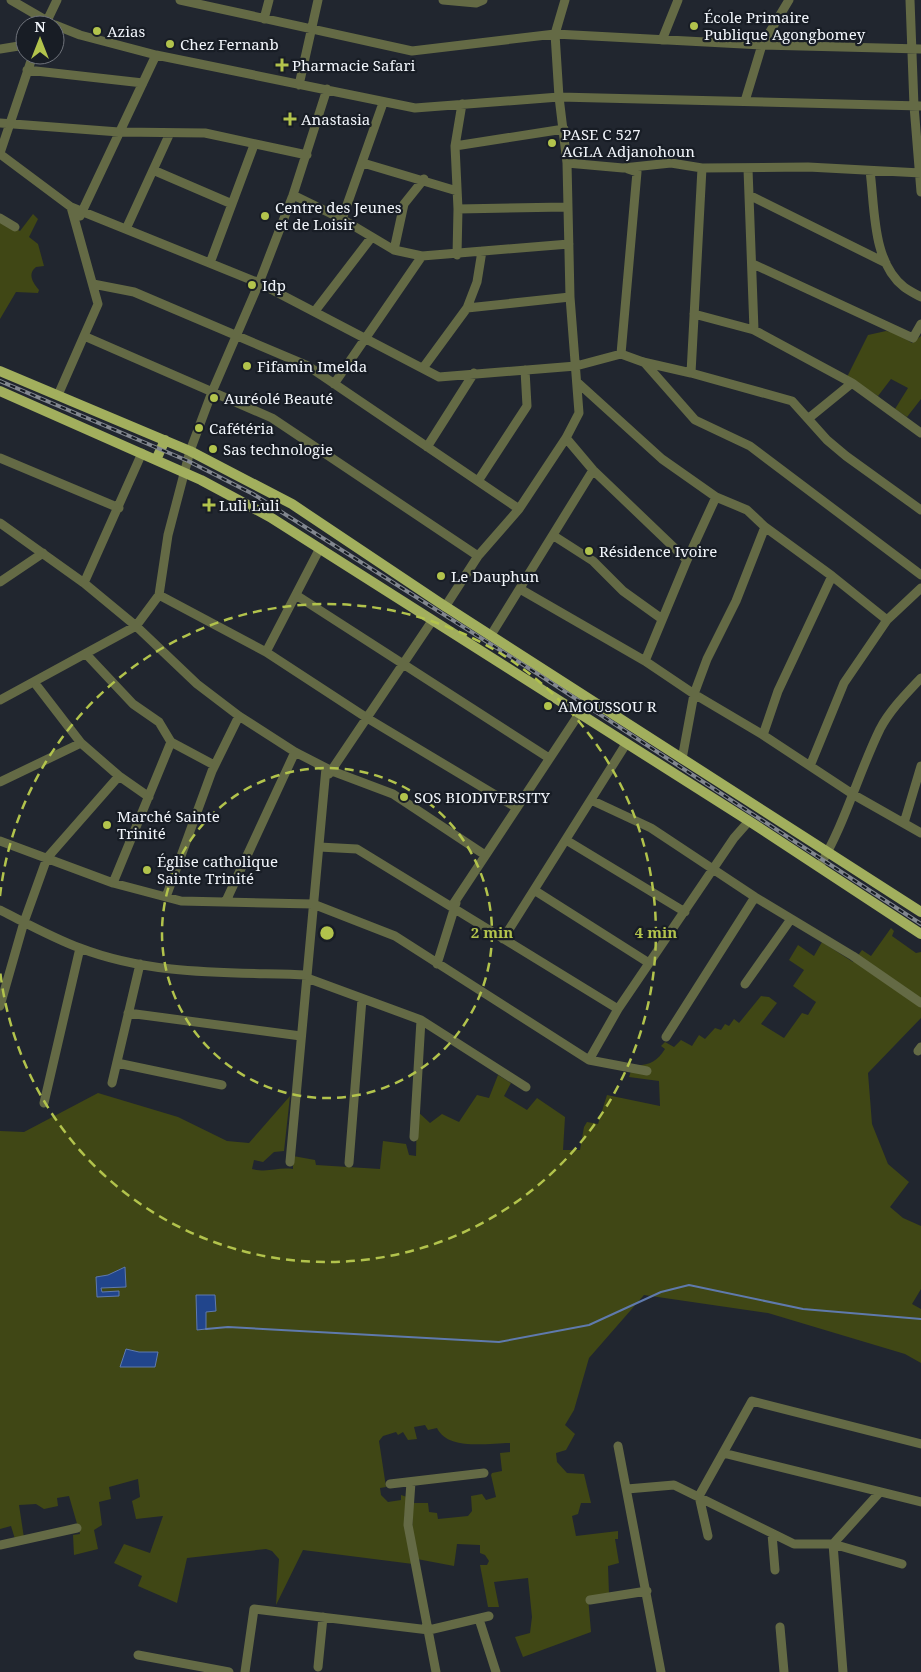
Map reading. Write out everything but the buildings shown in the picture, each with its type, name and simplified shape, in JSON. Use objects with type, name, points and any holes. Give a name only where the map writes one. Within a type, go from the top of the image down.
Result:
[{"type":"main road","points":[[0,370],[190,451],[292,504],[445,607],[492,635],[920,912],[909,926]]},
{"type":"main road","points":[[0,391],[142,453],[233,496],[320,548],[749,821],[921,934]]},
{"type":"main road","points":[[156,460],[164,440]]},
{"type":"main road","points":[[536,687],[546,670]]},
{"type":"main road","points":[[738,815],[747,801]]},
{"type":"street","points":[[11,0],[35,15]]},
{"type":"street","points":[[53,15],[57,0]]},
{"type":"street","points":[[180,0],[209,3],[264,19],[412,51],[555,34],[762,46],[916,50]]},
{"type":"street","points":[[264,19],[269,0]]},
{"type":"street","points":[[299,85],[318,0]]},
{"type":"street","points":[[442,0],[476,3],[483,0]]},
{"type":"street","points":[[445,607],[478,556],[519,509],[566,438],[579,413],[570,297],[566,207],[567,163],[559,97],[555,34],[565,0]]},
{"type":"street","points":[[662,40],[678,0]]},
{"type":"street","points":[[745,101],[762,46],[789,0]]},
{"type":"street","points":[[910,0],[916,50],[921,192]]},
{"type":"street","points":[[65,29],[156,55],[415,108],[559,97],[918,106]]},
{"type":"street","points":[[0,49],[15,47]]},
{"type":"street","points":[[76,225],[156,55]]},
{"type":"street","points":[[29,65],[4,123],[0,153],[71,207],[259,283],[439,377],[576,366],[621,354],[643,362],[691,373],[792,401],[827,440],[921,510]]},
{"type":"street","points":[[27,70],[143,83]]},
{"type":"street","points":[[0,700],[136,626],[159,595],[168,535],[186,473],[190,451],[212,392],[259,283],[293,195],[327,89]]},
{"type":"street","points":[[342,219],[384,103]]},
{"type":"street","points":[[457,255],[458,209],[455,146],[462,104]]},
{"type":"street","points":[[4,123],[119,132],[204,133],[307,156]]},
{"type":"street","points":[[455,146],[564,129]]},
{"type":"street","points":[[126,230],[170,133]]},
{"type":"street","points":[[210,263],[254,144]]},
{"type":"street","points":[[363,163],[457,191]]},
{"type":"street","points":[[567,163],[623,168],[637,172],[621,354]]},
{"type":"street","points":[[623,168],[671,163],[702,168],[808,167],[921,173]]},
{"type":"street","points":[[691,373],[702,168]]},
{"type":"street","points":[[748,169],[754,330]]},
{"type":"street","points":[[154,170],[232,204]]},
{"type":"street","points":[[870,171],[880,247],[886,263],[904,287],[921,297]]},
{"type":"street","points":[[394,250],[404,204],[424,180]]},
{"type":"street","points":[[293,195],[342,219],[394,250],[422,256],[457,255],[569,244]]},
{"type":"street","points":[[749,195],[886,263]]},
{"type":"street","points":[[58,395],[98,304],[71,207]]},
{"type":"street","points":[[458,209],[566,207]]},
{"type":"street","points":[[0,218],[15,227]]},
{"type":"street","points":[[315,311],[371,238]]},
{"type":"street","points":[[423,368],[467,308],[476,282],[482,252]]},
{"type":"street","points":[[334,384],[422,256]]},
{"type":"street","points":[[753,264],[913,338],[921,324]]},
{"type":"street","points":[[93,284],[134,292],[308,366],[519,509]]},
{"type":"street","points":[[467,308],[570,297]]},
{"type":"street","points":[[694,314],[754,330],[852,383],[921,433]]},
{"type":"street","points":[[84,336],[272,418],[478,556]]},
{"type":"street","points":[[643,362],[695,420],[750,446],[921,575]]},
{"type":"street","points":[[478,481],[527,406],[525,370]]},
{"type":"street","points":[[427,447],[474,373]]},
{"type":"street","points":[[577,382],[662,459],[716,497],[747,510],[765,527],[832,576],[887,620]]},
{"type":"street","points":[[809,418],[852,383]]},
{"type":"street","points":[[566,438],[592,470],[687,560]]},
{"type":"street","points":[[84,583],[142,453]]},
{"type":"street","points":[[0,458],[118,508]]},
{"type":"street","points":[[492,635],[554,536],[592,470]]},
{"type":"street","points":[[645,660],[716,497]]},
{"type":"street","points":[[0,523],[84,583],[136,626],[197,684],[239,716],[295,752],[329,769],[393,794],[485,855]]},
{"type":"street","points":[[682,759],[694,694],[708,659],[736,601],[765,527]]},
{"type":"street","points":[[554,536],[593,561],[624,591],[662,619]]},
{"type":"street","points":[[266,652],[320,548]]},
{"type":"street","points":[[0,582],[43,553]]},
{"type":"street","points":[[763,735],[778,691],[832,576]]},
{"type":"street","points":[[810,766],[844,683],[887,620],[921,588]]},
{"type":"street","points":[[520,589],[645,660],[694,694],[763,735],[854,795],[921,833]]},
{"type":"street","points":[[159,595],[266,652],[367,718],[516,808]]},
{"type":"street","points":[[296,595],[549,758]]},
{"type":"street","points":[[290,1162],[325,781],[329,769],[367,718],[432,621]]},
{"type":"street","points":[[86,654],[133,704],[159,722],[171,742],[214,765]]},
{"type":"street","points":[[819,867],[828,853],[854,795],[880,729],[899,701],[921,678]]},
{"type":"street","points":[[34,682],[81,743],[119,776],[149,797]]},
{"type":"street","points":[[437,964],[457,898],[579,714]]},
{"type":"street","points":[[166,898],[214,765],[239,716]]},
{"type":"street","points":[[113,884],[171,742]]},
{"type":"street","points":[[0,782],[81,743]]},
{"type":"street","points":[[503,939],[626,744]]},
{"type":"street","points":[[226,902],[295,752]]},
{"type":"street","points":[[904,823],[921,766]]},
{"type":"street","points":[[0,1006],[24,922],[46,858],[119,776]]},
{"type":"street","points":[[591,800],[651,828],[755,897],[853,956],[921,1002]]},
{"type":"street","points":[[589,1060],[618,1009],[648,963],[713,869],[749,821]]},
{"type":"street","points":[[566,840],[685,912]]},
{"type":"street","points":[[0,841],[113,884],[166,898],[181,901],[313,904],[395,936],[589,1060],[647,1071]]},
{"type":"street","points":[[318,847],[357,848],[618,1009]]},
{"type":"street","points":[[534,890],[648,963]]},
{"type":"street","points":[[666,1037],[755,897]]},
{"type":"street","points":[[0,910],[80,948],[140,964],[170,970],[307,976],[362,999],[421,1020],[526,1087]]},
{"type":"street","points":[[745,984],[791,919]]},
{"type":"street","points":[[44,1103],[80,948]]},
{"type":"street","points":[[112,1083],[140,964]]},
{"type":"street","points":[[349,1163],[362,999]]},
{"type":"street","points":[[128,1013],[301,1036]]},
{"type":"street","points":[[414,1137],[421,1020]]},
{"type":"street","points":[[117,1063],[222,1085]]},
{"type":"street","points":[[708,1536],[699,1496],[752,1401],[921,1444]]},
{"type":"street","points":[[618,1446],[661,1672]]},
{"type":"street","points":[[723,1453],[921,1502]]},
{"type":"street","points":[[390,1484],[484,1473]]},
{"type":"street","points":[[411,1482],[408,1525],[436,1672]]},
{"type":"street","points":[[627,1489],[674,1485],[794,1544],[833,1544],[902,1564]]},
{"type":"street","points":[[843,1672],[833,1544],[880,1492]]},
{"type":"street","points":[[0,1545],[77,1528]]},
{"type":"street","points":[[772,1534],[775,1570]]},
{"type":"street","points":[[590,1600],[647,1591]]},
{"type":"street","points":[[245,1672],[254,1609],[429,1630],[489,1616]]},
{"type":"street","points":[[318,1667],[323,1617]]},
{"type":"street","points":[[479,1619],[496,1672]]},
{"type":"street","points":[[780,1627],[784,1672]]},
{"type":"street","points":[[138,1655],[229,1672]]},
{"type":"green space","points":[[33,214],[38,219],[29,237],[38,244],[44,266],[36,267],[31,276],[39,290],[38,293],[16,292],[0,319],[0,220],[20,231]]},
{"type":"green space","points":[[886,331],[896,333],[912,343],[921,336],[921,399],[907,417],[895,409],[908,388],[891,379],[878,396],[847,377],[868,335]]},
{"type":"green space","points":[[891,928],[894,931],[892,936],[916,953],[921,952],[921,1018],[868,1073],[872,1124],[888,1164],[909,1182],[890,1207],[903,1218],[921,1226],[921,1289],[912,1304],[921,1309],[921,1363],[905,1354],[768,1313],[644,1295],[589,1358],[574,1410],[565,1425],[575,1434],[566,1450],[556,1453],[557,1462],[567,1473],[584,1474],[591,1503],[581,1503],[578,1514],[572,1516],[576,1536],[618,1531],[618,1539],[615,1539],[619,1563],[608,1566],[609,1594],[588,1597],[591,1632],[523,1657],[515,1637],[530,1633],[532,1617],[528,1578],[494,1582],[499,1607],[488,1607],[480,1565],[487,1565],[489,1561],[485,1555],[480,1553],[480,1545],[457,1544],[454,1566],[417,1559],[412,1532],[413,1503],[428,1503],[429,1512],[437,1513],[438,1519],[468,1516],[472,1511],[471,1496],[482,1494],[486,1500],[496,1497],[491,1475],[492,1473],[502,1471],[500,1453],[510,1452],[510,1443],[459,1443],[442,1435],[437,1428],[428,1430],[425,1425],[414,1427],[417,1439],[408,1440],[403,1432],[398,1435],[396,1432],[383,1436],[379,1441],[386,1487],[380,1488],[381,1495],[388,1502],[401,1500],[401,1495],[407,1497],[404,1520],[413,1564],[303,1550],[276,1605],[279,1559],[272,1551],[266,1549],[187,1558],[177,1603],[138,1586],[142,1576],[114,1563],[124,1544],[150,1553],[163,1516],[136,1519],[132,1501],[140,1497],[138,1479],[109,1487],[111,1499],[99,1502],[102,1525],[94,1530],[98,1549],[74,1555],[73,1535],[80,1534],[69,1496],[57,1498],[58,1506],[44,1509],[36,1504],[19,1505],[24,1538],[15,1539],[11,1526],[0,1529],[0,1131],[24,1132],[98,1093],[178,1117],[227,1141],[249,1143],[290,1096],[284,1151],[274,1152],[263,1162],[254,1160],[252,1169],[293,1169],[293,1156],[315,1160],[316,1165],[380,1169],[383,1141],[406,1144],[409,1155],[416,1156],[417,1111],[430,1123],[442,1114],[459,1122],[477,1095],[489,1098],[498,1075],[511,1083],[504,1096],[527,1110],[537,1098],[565,1117],[563,1150],[580,1150],[584,1127],[587,1122],[598,1124],[607,1095],[660,1106],[659,1081],[629,1077],[633,1065],[648,1064],[659,1057],[665,1049],[661,1046],[665,1042],[674,1047],[681,1040],[692,1046],[699,1035],[705,1039],[715,1028],[721,1030],[725,1024],[729,1026],[734,1019],[739,1023],[761,996],[769,997],[777,1003],[761,1024],[784,1038],[802,1013],[808,1015],[816,1002],[793,986],[804,970],[789,960],[798,945],[814,956],[822,942],[853,962],[862,950],[871,956]],"holes":[[[125,1267],[126,1287],[101,1288],[102,1292],[96,1277],[108,1275]]]},
{"type":"water","points":[[125,1267],[126,1287],[101,1288],[102,1292],[119,1291],[119,1296],[97,1297],[96,1277],[108,1275]]},
{"type":"water","points":[[196,1295],[215,1295],[216,1311],[206,1312],[206,1329],[197,1330]]},
{"type":"water","points":[[126,1349],[139,1352],[158,1352],[155,1367],[120,1367]]},
{"type":"waterway","points":[[206,1329],[228,1327],[499,1342],[589,1325],[661,1292],[689,1285],[803,1309],[921,1319]]},
{"type":"railway","points":[[0,381],[188,461],[253,494],[541,676],[921,924]]},
{"type":"place","name":"École Primaire Publique Agongbomey","points":[[694,26]]},
{"type":"place","name":"Azias","points":[[97,31]]},
{"type":"place","name":"Chez Fernanb","points":[[170,44]]},
{"type":"place","name":"Pharmacie Safari","points":[[282,65]]},
{"type":"place","name":"Anastasia","points":[[290,119]]},
{"type":"place","name":"PASE C 527 AGLA Adjanohoun","points":[[552,143]]},
{"type":"place","name":"Centre des Jeunes et de Loisir","points":[[265,216]]},
{"type":"place","name":"Idp","points":[[252,285]]},
{"type":"place","name":"Fifamin Imelda","points":[[247,366]]},
{"type":"place","name":"Auréolé Beauté","points":[[214,398]]},
{"type":"place","name":"Cafétéria","points":[[199,428]]},
{"type":"place","name":"Sas technologie","points":[[213,449]]},
{"type":"place","name":"Luli Luli","points":[[209,505]]},
{"type":"place","name":"Résidence Ivoire","points":[[589,551]]},
{"type":"place","name":"Le Dauphun","points":[[441,576]]},
{"type":"place","name":"AMOUSSOU R","points":[[548,706]]},
{"type":"place","name":"SOS BIODIVERSITY","points":[[404,797]]},
{"type":"place","name":"Marché Sainte Trinité","points":[[107,825]]},
{"type":"place","name":"Église catholique Sainte Trinité","points":[[147,870]]}]
